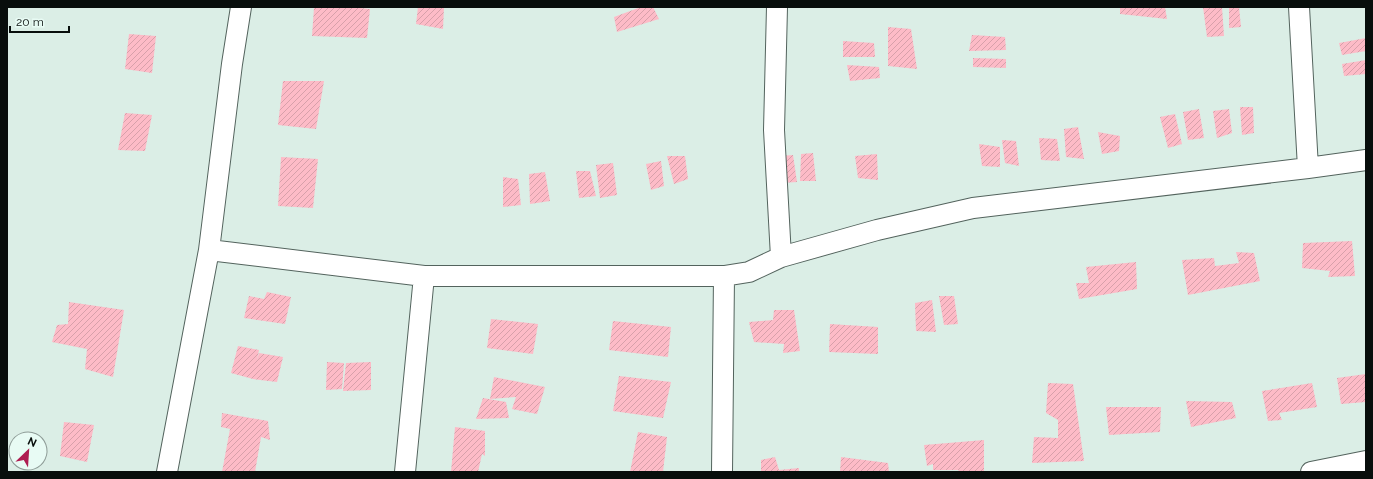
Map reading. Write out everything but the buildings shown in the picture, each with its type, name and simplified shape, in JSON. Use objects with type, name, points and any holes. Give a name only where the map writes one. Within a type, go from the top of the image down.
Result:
[{"type":"street","points":[[167,472],[209,250],[232,64],[241,7]]},
{"type":"street","points":[[776,7],[774,130],[782,258]]},
{"type":"street","points":[[1299,7],[1308,168]]},
{"type":"street","points":[[209,250],[424,276],[724,276],[749,272],[782,258],[877,230],[973,208],[1366,160]]},
{"type":"street","points":[[405,472],[424,276]]},
{"type":"street","points":[[722,472],[724,276]]},
{"type":"street","points":[[1311,472],[1366,461]]}]
